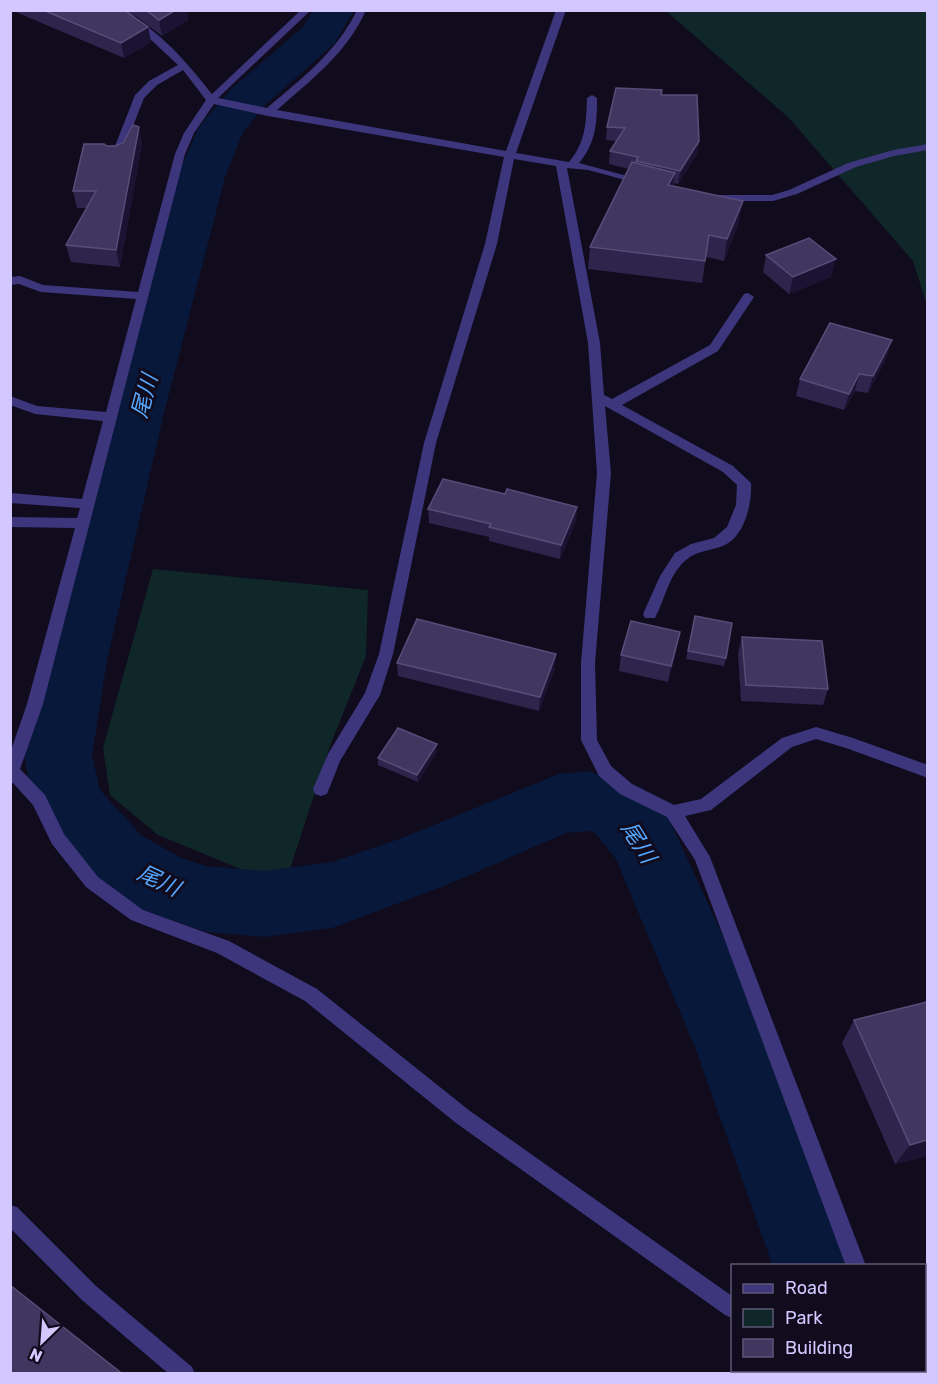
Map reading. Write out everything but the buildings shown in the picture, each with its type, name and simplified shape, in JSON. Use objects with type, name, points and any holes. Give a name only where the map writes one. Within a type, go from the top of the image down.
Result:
[{"type":"street","points":[[112,10],[150,34],[184,65],[211,100],[264,112],[588,167],[655,184]]},
{"type":"street","points":[[307,10],[211,100],[194,125],[180,154],[35,704],[12,774],[39,800],[57,839],[92,882],[136,915],[223,946],[311,995],[463,1117],[731,1307]]},
{"type":"street","points":[[264,112],[338,48],[349,35],[362,10]]},
{"type":"street","points":[[321,789],[333,759],[372,695],[386,654],[430,442],[491,243],[510,155],[561,10]]},
{"type":"street","points":[[115,159],[139,97],[153,83],[184,65]]},
{"type":"street","points":[[567,165],[586,149],[591,137],[592,98]]},
{"type":"street","points":[[705,196],[772,198],[793,192],[852,165],[893,153],[927,147]]},
{"type":"street","points":[[567,165],[594,343],[604,473],[588,663],[589,740],[605,771],[626,789],[673,812],[702,857],[855,1264]]},
{"type":"street","points":[[10,280],[20,280],[41,288],[142,296]]},
{"type":"street","points":[[612,405],[714,348],[748,297]]},
{"type":"street","points":[[598,398],[728,469],[744,483],[745,499],[733,533],[725,539],[704,545],[680,557],[667,577],[650,614]]},
{"type":"street","points":[[10,400],[36,410],[111,417]]},
{"type":"street","points":[[10,498],[88,504]]},
{"type":"street","points":[[10,522],[82,523]]},
{"type":"street","points":[[673,812],[705,805],[787,742],[816,733],[848,742],[927,772]]},
{"type":"street","points":[[10,1214],[89,1293],[185,1374]]},
{"type":"green space","points":[[666,11],[927,11],[927,305],[913,261],[789,118]]},
{"type":"green space","points":[[153,569],[368,590],[366,656],[330,746],[288,875],[263,878],[158,835],[110,795],[103,748]]},
{"type":"waterway","name":"尾川","points":[[334,10],[320,34],[248,97],[221,129],[201,177],[136,413],[75,660],[58,756],[68,803],[116,857],[160,884],[206,899],[265,904],[332,895],[423,862],[559,804],[588,801],[618,809],[644,841],[735,1050],[816,1264]]}]
